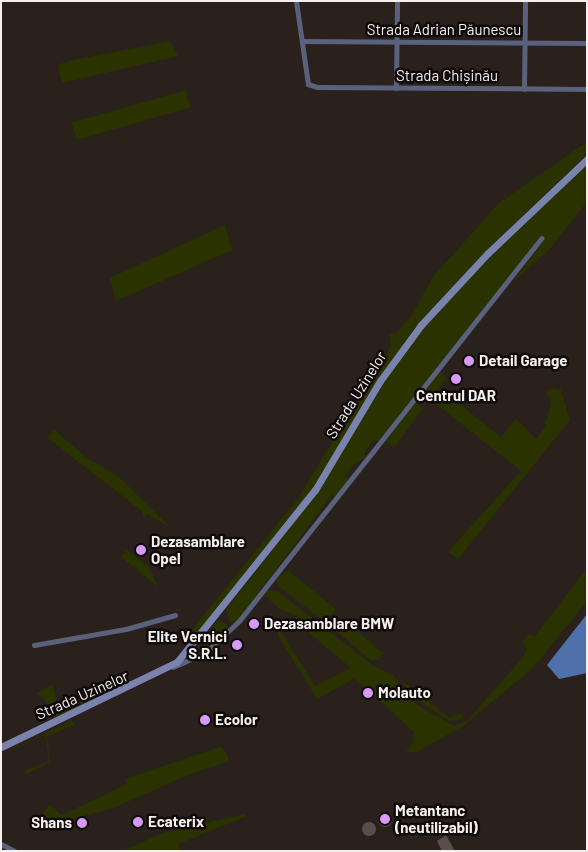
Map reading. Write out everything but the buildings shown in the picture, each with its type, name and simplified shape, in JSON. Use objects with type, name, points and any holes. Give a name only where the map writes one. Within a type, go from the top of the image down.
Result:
[{"type":"street","points":[[296,1],[302,41]]},
{"type":"street","points":[[396,88],[397,1]]},
{"type":"street","points":[[524,89],[525,1]]},
{"type":"street","name":"Strada Adrian Păunescu","points":[[302,41],[587,43]]},
{"type":"street","name":"Strada Chișinău","points":[[302,41],[308,84],[396,88],[587,89]]},
{"type":"street","name":"Strada Uzinelor","points":[[173,667],[315,490],[380,381],[421,325],[488,253],[587,159]]},
{"type":"street","name":"Strada Uzinelor","points":[[1,747],[205,653],[239,621],[541,238]]},
{"type":"street","points":[[34,645],[126,629],[175,615]]},
{"type":"street","points":[[1,844],[14,851]]},
{"type":"green space","points":[[170,41],[178,56],[62,83],[58,65],[68,61]]},
{"type":"green space","points":[[186,90],[191,107],[77,140],[72,123]]},
{"type":"green space","points":[[587,142],[587,154],[492,245],[415,327],[312,489],[194,638],[190,632],[297,500],[391,346],[389,334],[395,334],[410,318],[433,277],[499,203]]},
{"type":"green space","points":[[587,163],[587,202],[548,251],[514,281],[545,239],[541,236],[379,441],[373,441],[364,453],[366,457],[353,465],[345,476],[349,479],[335,497],[332,495],[236,622],[230,622],[226,610],[317,493],[404,351],[475,270]]},
{"type":"green space","points":[[225,225],[232,250],[116,301],[110,278]]},
{"type":"green space","points":[[439,371],[447,378],[439,388],[501,437],[516,419],[536,439],[544,429],[550,408],[551,399],[546,393],[550,388],[561,390],[570,420],[458,559],[448,552],[521,471],[430,399],[426,405],[419,400],[421,394],[433,396],[424,390]]},
{"type":"green space","points":[[415,403],[423,409],[394,447],[386,441]]},
{"type":"green space","points":[[53,429],[86,457],[119,477],[171,528],[147,514],[143,518],[143,512],[48,438]]},
{"type":"green space","points":[[127,550],[148,566],[158,587],[121,557]]},
{"type":"green space","points":[[587,568],[587,601],[533,668],[463,726],[417,752],[406,752],[413,743],[414,732],[355,678],[317,699],[278,636],[277,625],[315,686],[351,668],[295,621],[298,616],[281,610],[264,595],[268,590],[277,591],[371,664],[394,676],[409,698],[422,708],[455,726],[468,720],[524,656],[527,649],[522,642],[528,634],[535,636]]},
{"type":"green space","points":[[292,569],[290,572],[336,609],[328,618],[321,619],[278,586],[277,578]]},
{"type":"green space","points":[[338,615],[383,653],[379,660],[370,660],[331,626]]},
{"type":"green space","points":[[218,620],[227,624],[227,629],[197,655],[189,656]]},
{"type":"green space","points":[[400,679],[450,718],[461,713],[464,719],[449,721],[413,697]]},
{"type":"green space","points":[[61,680],[53,685],[58,709],[96,697],[97,700],[54,718],[43,697],[35,694]]},
{"type":"green space","points":[[72,720],[74,725],[47,736],[50,762],[26,775],[24,771],[49,761],[45,735],[1,755]]},
{"type":"green space","points":[[220,747],[228,755],[228,762],[195,772],[111,809],[36,828],[49,804],[62,815],[127,784],[125,779]]},
{"type":"green space","points":[[244,814],[247,816],[178,844],[181,851],[124,851],[159,834]]},
{"type":"water","points":[[587,614],[587,673],[559,679],[547,665]]},
{"type":"place","name":"Detail Garage","points":[[469,361]]},
{"type":"place","name":"Centrul DAR","points":[[456,379]]},
{"type":"place","name":"Dezasamblare Opel","points":[[141,550]]},
{"type":"place","name":"Dezasamblare BMW","points":[[254,624]]},
{"type":"place","name":"Elite Vernici S.R.L.","points":[[237,645]]},
{"type":"place","name":"Molauto","points":[[368,693]]},
{"type":"place","name":"Ecolor","points":[[205,720]]},
{"type":"place","name":"Metantanc (neutilizabil)","points":[[385,819]]},
{"type":"place","name":"Ecaterix","points":[[138,822]]},
{"type":"place","name":"Shans","points":[[82,823]]}]
